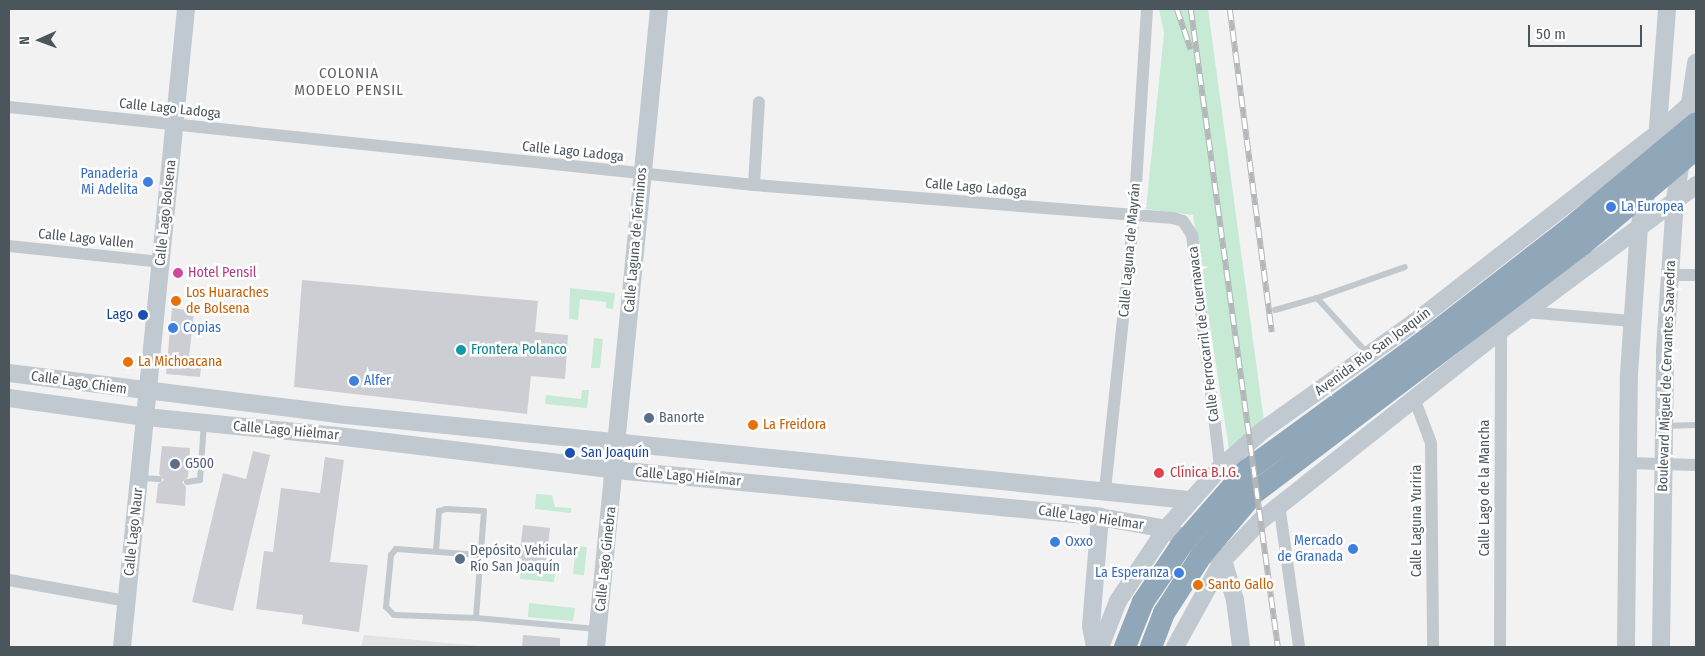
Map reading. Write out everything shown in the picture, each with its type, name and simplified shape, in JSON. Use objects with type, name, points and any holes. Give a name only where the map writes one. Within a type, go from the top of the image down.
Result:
[{"type":"highway","name":"Avenida Río San Joaquín","points":[[1125,647],[1143,602],[1182,543],[1246,472],[1435,333],[1569,229],[1694,110]]},
{"type":"highway","points":[[1151,647],[1164,613],[1201,556],[1254,493],[1582,244],[1696,149]]},
{"type":"street","name":"Calle Lago Bolsena","points":[[146,417],[186,9]]},
{"type":"street","name":"Calle Laguna de Términos","points":[[616,470],[642,174],[659,9]]},
{"type":"street","name":"Calle Laguna de Mayrán","points":[[1105,490],[1134,216],[1147,9]]},
{"type":"street","points":[[1626,647],[1627,463],[1632,321],[1639,229],[1658,133],[1667,9]]},
{"type":"street","name":"Boulevard Miguel de Cervantes Saavedra","points":[[1661,647],[1663,426],[1670,275],[1676,200],[1694,110],[1696,63]]},
{"type":"street","points":[[754,185],[759,102]]},
{"type":"street","name":"Calle Lago Ladoga","points":[[9,107],[754,185],[1134,216]]},
{"type":"street","name":"Avenida Río San Joaquín","points":[[1100,647],[1118,601],[1166,529],[1189,500],[1220,468],[1262,431],[1419,319],[1658,133],[1694,110]]},
{"type":"street","points":[[1176,647],[1223,560],[1280,504],[1414,398],[1452,371],[1501,330],[1696,186]]},
{"type":"street","name":"Calle Ferrocarril de Cuernavaca","points":[[1134,216],[1174,218],[1188,226],[1192,235],[1220,468]]},
{"type":"street","name":"Calle Lago Vallen","points":[[9,246],[160,262]]},
{"type":"street","points":[[1670,275],[1696,275]]},
{"type":"street","points":[[1525,312],[1632,321]]},
{"type":"street","points":[[1419,319],[1421,338],[1432,354],[1452,371]]},
{"type":"street","name":"Calle Lago de la Mancha","points":[[1500,647],[1501,330]]},
{"type":"street","points":[[1369,355],[1384,360],[1414,398]]},
{"type":"street","name":"Calle Lago Chiem","points":[[9,373],[148,393]]},
{"type":"street","name":"Calle Lago Hielmar","points":[[148,393],[618,443],[1105,490],[1189,500]]},
{"type":"street","name":"Calle Lago Chiem","points":[[9,398],[146,417]]},
{"type":"street","name":"Calle Laguna Yuriria","points":[[1414,398],[1431,443],[1433,647]]},
{"type":"street","name":"Calle Lago Hielmar","points":[[146,417],[337,436],[616,470],[1100,517],[1166,529],[1223,560]]},
{"type":"street","name":"Calle Lago Naur","points":[[122,647],[146,417]]},
{"type":"street","points":[[1627,463],[1696,465]]},
{"type":"street","name":"Calle Lago Ginebra","points":[[596,647],[616,470]]},
{"type":"street","points":[[1280,504],[1300,647]]},
{"type":"street","points":[[1095,647],[1091,626],[1100,517]]},
{"type":"street","points":[[1223,560],[1235,600],[1242,647]]},
{"type":"street","points":[[9,580],[127,601]]},
{"type":"lane","points":[[1275,310],[1405,267]]},
{"type":"lane","points":[[1316,298],[1369,355]]},
{"type":"lane","points":[[187,482],[200,480],[204,423]]},
{"type":"lane","points":[[1663,426],[1696,425]]},
{"type":"lane","points":[[139,478],[159,479]]},
{"type":"lane","points":[[436,551],[439,511],[446,508],[484,511],[476,618]]},
{"type":"lane","points":[[481,554],[401,548],[393,551],[386,607],[394,615],[476,618],[598,630]]},
{"type":"shaded area","points":[[364,635],[490,647],[361,647]]},
{"type":"green space","points":[[1159,9],[1208,9],[1264,421],[1229,449],[1193,215],[1146,209],[1164,33]]},
{"type":"green space","points":[[570,288],[615,293],[613,309],[606,308],[606,302],[580,299],[578,320],[569,319]]},
{"type":"green space","points":[[594,338],[603,339],[600,368],[591,368]]},
{"type":"green space","points":[[582,390],[589,390],[587,408],[545,404],[546,395],[581,399]]},
{"type":"green space","points":[[536,494],[552,495],[555,507],[571,508],[571,513],[535,509]]},
{"type":"green space","points":[[576,546],[587,547],[584,575],[573,574]]},
{"type":"green space","points":[[546,566],[556,567],[554,582],[520,579],[521,570],[545,573]]},
{"type":"green space","points":[[529,603],[575,608],[573,621],[528,617]]},
{"type":"building","points":[[302,280],[538,301],[535,332],[568,335],[565,379],[531,376],[527,414],[294,387]]},
{"type":"building","points":[[172,308],[194,311],[189,358],[202,359],[200,377],[166,374]]},
{"type":"building","name":"G500","points":[[162,446],[190,448],[188,477],[182,482],[186,487],[185,506],[156,503],[158,484],[164,480],[159,474]]},
{"type":"building","points":[[253,451],[270,455],[233,611],[192,602],[223,473],[246,479]]},
{"type":"building","points":[[325,457],[344,460],[330,562],[368,565],[359,632],[302,624],[303,615],[256,609],[264,551],[273,552],[281,488],[320,493]]},
{"type":"building","points":[[523,525],[550,528],[545,573],[518,570]]},
{"type":"building","points":[[523,635],[560,638],[560,647],[522,647]]},
{"type":"railway","points":[[1177,9],[1191,50]]},
{"type":"railway","points":[[1191,9],[1278,647]]},
{"type":"railway","points":[[1230,9],[1272,332]]},
{"type":"place","name":"Panaderia Mi Adelita","points":[[148,182]]},
{"type":"place","name":"La Europea","points":[[1611,207]]},
{"type":"place","name":"Hotel Pensil","points":[[178,273]]},
{"type":"place","name":"Los Huaraches de Bolsena","points":[[176,301]]},
{"type":"place","name":"Lago","points":[[143,315]]},
{"type":"place","name":"Copias","points":[[173,328]]},
{"type":"place","name":"Frontera Polanco","points":[[461,350]]},
{"type":"place","name":"La Michoacana","points":[[128,362]]},
{"type":"place","name":"Alfer","points":[[354,381]]},
{"type":"place","name":"Banorte","points":[[649,418]]},
{"type":"place","name":"La Freidora","points":[[753,425]]},
{"type":"place","name":"San Joaquín","points":[[570,453]]},
{"type":"place","name":"G500","points":[[175,464]]},
{"type":"place","name":"Clínica B.I.G.","points":[[1159,473]]},
{"type":"place","name":"Oxxo","points":[[1055,542]]},
{"type":"place","name":"Mercado de Granada","points":[[1353,549]]},
{"type":"place","name":"Depósito Vehicular Río San Joaquín","points":[[460,559]]},
{"type":"place","name":"La Esperanza","points":[[1179,573]]},
{"type":"place","name":"Santo Gallo","points":[[1198,585]]},
{"type":"district","name":"COLONIA MODELO PENSIL","points":[[349,82]]}]
